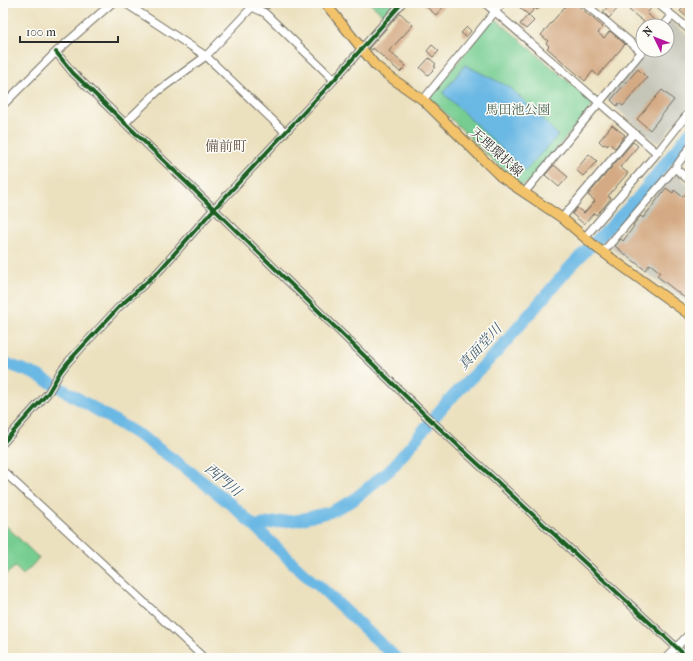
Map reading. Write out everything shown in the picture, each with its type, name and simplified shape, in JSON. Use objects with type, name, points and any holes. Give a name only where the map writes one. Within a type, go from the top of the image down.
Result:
[{"type":"main road","name":"天理環状線","points":[[325,3],[380,69],[423,100],[501,176],[562,218],[600,250],[690,315]]},
{"type":"street","points":[[3,105],[56,52],[112,3]]},
{"type":"street","points":[[125,3],[206,56],[285,132]]},
{"type":"street","points":[[3,443],[48,393],[61,370],[120,306],[159,271],[214,208],[334,80],[402,3]]},
{"type":"street","points":[[485,3],[657,153]]},
{"type":"street","points":[[423,100],[502,3]]},
{"type":"street","points":[[584,3],[635,45]]},
{"type":"street","points":[[657,3],[690,30]]},
{"type":"street","points":[[125,124],[158,91],[206,56],[252,8],[265,13],[334,80]]},
{"type":"street","points":[[56,52],[73,73],[214,208],[423,414],[688,658]]},
{"type":"street","points":[[524,193],[636,58]]},
{"type":"street","points":[[586,239],[690,111]]},
{"type":"street","points":[[562,218],[634,132]]},
{"type":"street","points":[[600,250],[674,168],[690,147]]},
{"type":"street","points":[[674,168],[690,181]]},
{"type":"street","points":[[3,471],[204,658]]},
{"type":"street","points":[[666,658],[690,633]]},
{"type":"shaded area","points":[[675,24],[690,37],[690,104],[660,142],[655,142],[605,98],[639,58],[675,58]]},
{"type":"shaded area","points":[[676,173],[690,186],[690,304],[611,248],[612,244],[672,174]]},
{"type":"green space","points":[[370,3],[394,3],[383,15]]},
{"type":"green space","name":"馬田池公園","points":[[497,20],[593,103],[593,105],[527,184],[525,183],[522,186],[502,169],[431,99],[431,95],[490,22]]},
{"type":"green space","points":[[3,523],[39,558],[23,575],[15,567],[5,575],[3,573]]},
{"type":"water","points":[[465,65],[511,88],[558,135],[525,171],[443,93]]},
{"type":"building","points":[[255,3],[275,3],[268,9]]},
{"type":"building","points":[[422,3],[440,3],[444,6],[436,15]]},
{"type":"building","points":[[524,3],[544,3],[537,10],[535,8],[529,15],[520,8]]},
{"type":"building","points":[[568,3],[575,3],[603,27],[598,33],[604,38],[610,31],[625,44],[598,76],[593,71],[585,81],[547,48],[549,46],[546,43],[548,41],[541,35]]},
{"type":"building","points":[[611,3],[617,3],[620,6],[609,18],[603,12]]},
{"type":"building","points":[[636,3],[649,3],[653,6],[647,13],[652,18],[639,18],[629,10]]},
{"type":"building","points":[[688,3],[690,3],[690,20],[680,11]]},
{"type":"building","points":[[400,13],[413,25],[389,51],[406,66],[400,72],[373,48],[372,50],[369,48]]},
{"type":"building","points":[[528,15],[534,21],[526,29],[520,24]]},
{"type":"building","points":[[467,27],[471,31],[466,37],[461,33]]},
{"type":"building","points":[[432,45],[439,51],[433,57],[427,51]]},
{"type":"building","points":[[429,58],[436,64],[434,66],[436,67],[428,75],[420,68]]},
{"type":"building","points":[[638,69],[647,78],[623,106],[619,103],[617,106],[611,100]]},
{"type":"building","points":[[662,90],[674,100],[650,130],[637,119]]},
{"type":"building","points":[[612,125],[625,135],[615,148],[609,143],[607,146],[605,144],[603,145],[599,141]]},
{"type":"building","points":[[633,142],[638,146],[620,167],[628,173],[608,196],[611,198],[602,209],[596,215],[594,213],[584,224],[572,214],[577,208],[584,213],[595,201],[588,195]]},
{"type":"building","points":[[589,154],[597,161],[583,176],[576,170]]},
{"type":"building","points":[[554,165],[568,177],[559,187],[545,175]]},
{"type":"building","points":[[666,188],[673,193],[674,190],[683,197],[690,188],[690,302],[657,276],[660,272],[650,264],[645,270],[615,246],[621,239],[623,241],[634,226],[633,225],[641,216],[643,218]]},
{"type":"waterway","name":"真面堂川","points":[[255,526],[298,520],[330,512],[352,501],[391,469],[447,402],[497,352],[570,267],[636,200],[690,132]]},
{"type":"waterway","name":"西門川","points":[[3,362],[37,375],[62,389],[145,439],[188,470],[233,506],[396,658]]},
{"type":"cycle path","points":[[3,443],[48,393],[68,362],[119,307],[159,271],[214,209],[334,80],[402,3]]},
{"type":"cycle path","points":[[56,52],[73,73],[423,413],[688,658]]},
{"type":"district","name":"備前町","points":[[226,146]]}]
